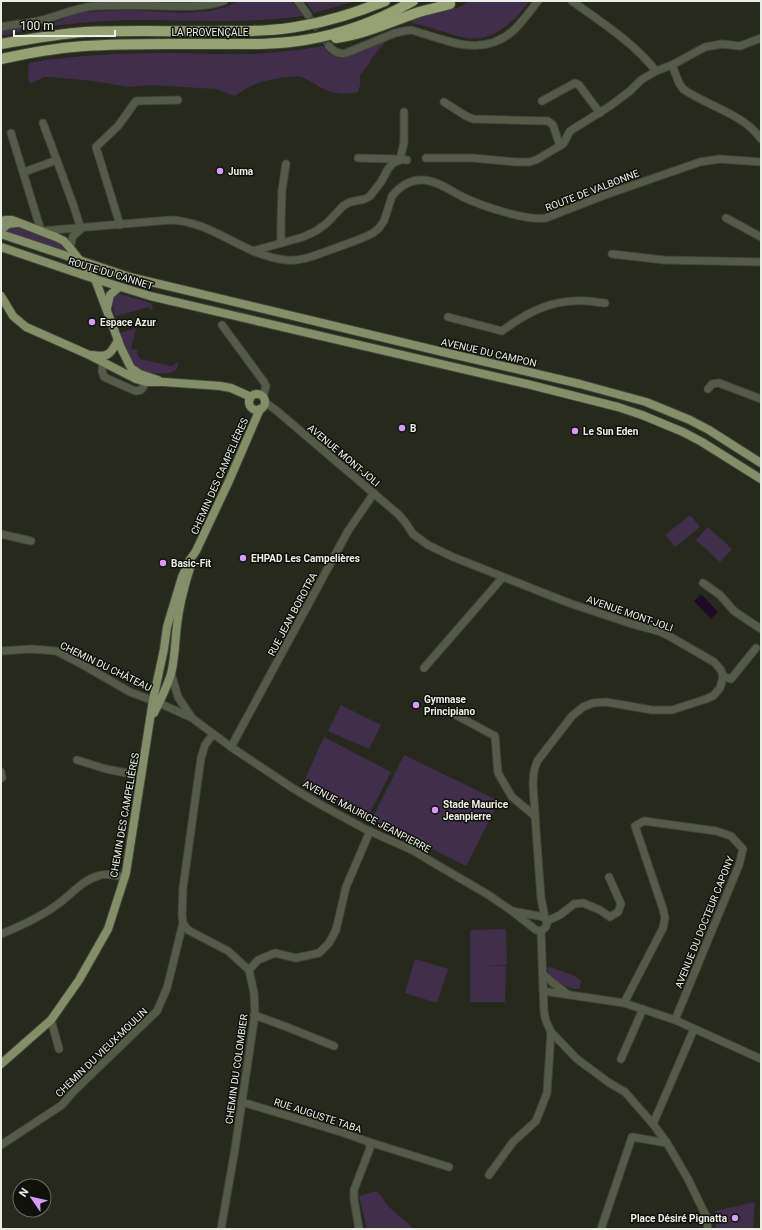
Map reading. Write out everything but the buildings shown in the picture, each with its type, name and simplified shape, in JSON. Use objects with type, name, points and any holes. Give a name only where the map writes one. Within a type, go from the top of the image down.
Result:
[{"type":"highway","name":"LA PROVENÇALE","points":[[1,44],[84,32],[244,31],[300,27],[353,14],[385,1]]},
{"type":"highway","name":"LA PROVENÇALE","points":[[1,60],[33,53],[83,46],[138,44],[244,44],[306,40],[361,25],[412,1]]},
{"type":"highway","points":[[306,40],[351,36],[423,10],[450,4]]},
{"type":"main road","points":[[1,221],[9,220],[41,231],[60,239],[70,248],[95,280],[124,355],[131,368],[140,374],[164,382]]},
{"type":"main road","points":[[1,230],[8,224],[18,223]]},
{"type":"main road","name":"ROUTE DU CANNET","points":[[1,234],[130,277],[201,294]]},
{"type":"main road","name":"ROUTE DU CANNET","points":[[1,247],[95,280],[150,296],[527,384],[618,407],[683,432],[702,442],[761,479]]},
{"type":"main road","points":[[107,309],[110,296],[119,287]]},
{"type":"main road","name":"AVENUE DU CAMPON","points":[[201,294],[580,384],[646,402],[703,426],[761,463]]},
{"type":"main road","points":[[1,296],[13,316],[26,327],[88,354],[136,380],[146,382],[220,386],[231,388],[251,397],[258,394],[263,403],[255,409],[251,406],[251,397]]},
{"type":"main road","points":[[88,354],[104,356],[109,354],[118,340]]},
{"type":"main road","name":"CHEMIN DES CAMPELIÈRES","points":[[1,1064],[51,1020],[79,980],[108,929],[125,877],[150,720],[156,701],[167,627],[173,603],[189,561],[196,550],[229,481],[263,403]]},
{"type":"main road","name":"CHEMIN DES CAMPELIÈRES","points":[[156,701],[171,673],[175,654],[180,606],[196,550]]},
{"type":"street","points":[[1,26],[44,19],[77,8],[132,3],[194,6],[210,5],[224,1]]},
{"type":"street","points":[[298,1],[308,15]]},
{"type":"street","points":[[328,46],[337,53],[342,54],[395,33],[411,30],[458,44],[481,46],[496,42],[513,31],[538,1]]},
{"type":"street","points":[[572,1],[618,34],[656,71]]},
{"type":"street","points":[[426,158],[473,158],[523,162],[536,160],[560,146],[565,141],[570,131],[600,113],[620,99],[641,80],[656,71],[672,65],[705,47],[722,44],[740,46],[761,38]]},
{"type":"street","points":[[672,65],[683,89],[740,120],[761,139]]},
{"type":"street","points":[[542,101],[575,83],[579,85],[600,113]]},
{"type":"street","points":[[120,225],[96,147],[118,126],[136,101],[178,100]]},
{"type":"street","points":[[444,102],[473,119],[548,121],[553,125],[560,146]]},
{"type":"street","points":[[403,160],[404,112]]},
{"type":"street","points":[[43,122],[81,229],[73,236],[70,248]]},
{"type":"street","points":[[11,132],[41,231]]},
{"type":"street","points":[[358,158],[403,160]]},
{"type":"street","name":"ROUTE DE VALBONNE","points":[[41,231],[81,229],[170,220],[191,223],[216,232],[253,251],[274,258],[295,260],[369,236],[381,225],[395,192],[399,188],[413,181],[423,180],[433,182],[473,202],[513,214],[539,219],[546,218],[605,194],[700,162],[720,159],[761,162]]},
{"type":"street","points":[[24,172],[57,160]]},
{"type":"street","points":[[253,251],[310,234],[327,223],[343,206],[350,202],[367,198],[381,182],[388,169],[393,164],[403,160]]},
{"type":"street","points":[[281,243],[282,190],[286,164]]},
{"type":"street","points":[[726,218],[761,237]]},
{"type":"street","points":[[612,254],[664,260],[761,262]]},
{"type":"street","points":[[448,317],[502,331],[515,320],[547,306],[573,301],[605,302]]},
{"type":"street","points":[[222,325],[264,382],[266,386],[263,403]]},
{"type":"street","points":[[103,363],[102,371],[104,377],[126,387],[138,391],[146,382]]},
{"type":"street","points":[[708,390],[712,384],[719,383],[761,399]]},
{"type":"street","name":"AVENUE MONT-JOLI","points":[[263,403],[277,411],[403,519],[411,531],[422,541],[453,557],[503,577],[582,607],[658,631],[714,662],[721,670],[723,676]]},
{"type":"street","name":"RUE JEAN BOROTRA","points":[[231,747],[348,531],[374,494]]},
{"type":"street","points":[[1,534],[31,541]]},
{"type":"street","points":[[424,668],[503,577]]},
{"type":"street","points":[[703,583],[720,595],[734,612],[761,629]]},
{"type":"street","points":[[708,1229],[706,1216],[688,1179],[667,1143],[653,1124],[625,1092],[608,1082],[577,1059],[551,1032],[546,1021],[543,991],[541,931],[546,927],[543,918],[541,898],[535,816],[534,777],[535,766],[538,760],[562,728],[583,706],[606,702],[652,710],[672,710],[706,699],[713,696],[720,688],[723,676],[731,679],[756,648]]},
{"type":"street","name":"CHEMIN DU CHÂTEAU","points":[[1,651],[32,649],[56,651],[130,692],[156,701]]},
{"type":"street","points":[[171,673],[178,698],[192,718]]},
{"type":"street","name":"AVENUE MAURICE JEANPIERRE","points":[[156,701],[192,718],[231,747],[300,792],[370,831],[428,859],[487,894],[533,926],[536,930],[541,931]]},
{"type":"street","points":[[450,712],[494,736],[498,773],[512,797],[535,816]]},
{"type":"street","points":[[213,734],[205,745],[201,758],[183,888],[182,916],[188,930],[228,951],[249,970],[258,960],[275,953],[296,958],[319,953],[329,943],[336,930],[346,887],[370,831]]},
{"type":"street","points":[[77,760],[106,769],[142,776]]},
{"type":"street","name":"AVENUE DU DOCTEUR CAPONY","points":[[624,1003],[663,928],[665,918],[635,826],[644,822],[716,831],[731,836],[743,849],[740,865],[675,1020]]},
{"type":"street","points":[[1,934],[22,925],[51,909],[87,880],[102,874],[125,877]]},
{"type":"street","points":[[533,926],[532,922],[560,914],[574,904],[583,903],[600,910],[610,917],[618,912],[621,904],[608,877]]},
{"type":"street","name":"AVENUE MAURICE JEANPIERRE","points":[[512,911],[543,918]]},
{"type":"street","name":"CHEMIN DU VIEUX-MOULIN","points":[[1,1145],[62,1105],[74,1090],[157,1011],[167,988],[184,923]]},
{"type":"street","name":"CHEMIN DU COLOMBIER","points":[[221,1229],[235,1149],[254,1015],[254,993],[249,970]]},
{"type":"street","points":[[543,974],[568,994]]},
{"type":"street","points":[[543,991],[624,1003],[644,1009],[675,1020],[761,1058]]},
{"type":"street","points":[[621,1059],[644,1009]]},
{"type":"street","points":[[254,1015],[334,1046]]},
{"type":"street","points":[[51,1020],[59,1049]]},
{"type":"street","points":[[653,1124],[694,1029]]},
{"type":"street","points":[[488,1175],[513,1142],[536,1121],[547,1093],[551,1032]]},
{"type":"street","name":"RUE AUGUSTE TABA","points":[[242,1102],[369,1142],[370,1148],[354,1190],[359,1229]]},
{"type":"street","points":[[601,1229],[632,1137],[667,1143]]},
{"type":"street","points":[[369,1142],[449,1167]]},
{"type":"shaded area","points":[[239,1],[291,1],[299,9],[303,16],[241,21],[138,20],[79,23],[44,27],[71,15],[86,12],[129,10],[185,13],[210,11]]},
{"type":"shaded area","points":[[305,1],[356,1],[314,13]]},
{"type":"shaded area","points":[[468,1],[530,1],[518,16],[495,34],[476,39],[466,38],[411,23],[414,18],[451,7],[458,7]]},
{"type":"shaded area","points":[[25,26],[28,30],[1,36],[1,30]]},
{"type":"shaded area","points":[[387,40],[360,75],[358,92],[346,94],[331,92],[301,77],[278,78],[260,82],[235,96],[216,89],[150,85],[128,87],[93,81],[51,77],[44,77],[30,84],[28,76],[29,63],[65,58],[140,53],[250,54],[323,46],[332,56],[337,58],[345,58]]},
{"type":"shaded area","points":[[9,227],[26,230],[57,242],[63,245],[68,252],[6,232]]},
{"type":"shaded area","points":[[116,294],[151,303],[153,308],[151,311],[149,307],[115,316],[113,302]]},
{"type":"shaded area","points":[[136,328],[131,349],[137,350],[140,359],[172,366],[178,362],[174,371],[163,374],[149,372],[137,368],[134,365],[120,333]]},
{"type":"shaded area","points":[[690,515],[700,527],[675,547],[665,535]]},
{"type":"shaded area","points":[[708,527],[732,549],[720,562],[696,540]]},
{"type":"shaded area","points":[[701,594],[718,612],[711,619],[694,601]]},
{"type":"shaded area","points":[[341,705],[381,725],[369,749],[328,731]]},
{"type":"shaded area","points":[[324,737],[391,772],[366,820],[302,786]]},
{"type":"shaded area","name":"Stade Maurice Jeanpierre","points":[[404,755],[499,801],[466,866],[372,819]]},
{"type":"shaded area","points":[[506,929],[507,965],[481,965],[506,966],[505,1002],[470,1002],[471,930]]},
{"type":"shaded area","points":[[415,959],[448,969],[437,1003],[405,993]]},
{"type":"shaded area","points":[[550,967],[575,976],[582,982],[580,984],[580,989],[570,988],[555,980],[547,968]]},
{"type":"shaded area","points":[[377,1191],[389,1207],[414,1229],[367,1229],[359,1196]]},
{"type":"shaded area","name":"Place Désiré Pignatta","points":[[755,1202],[753,1227],[758,1229],[716,1229],[715,1211]]},
{"type":"tunnel","points":[[308,15],[329,46]]},
{"type":"place","name":"Juma","points":[[220,171]]},
{"type":"place","name":"Espace Azur","points":[[92,322]]},
{"type":"place","name":"B","points":[[402,428]]},
{"type":"place","name":"Le Sun Eden","points":[[575,431]]},
{"type":"place","name":"EHPAD Les Campelières","points":[[243,558]]},
{"type":"place","name":"Basic-Fit","points":[[163,563]]},
{"type":"place","name":"Gymnase Principiano","points":[[416,705]]},
{"type":"place","name":"Stade Maurice Jeanpierre","points":[[435,810]]},
{"type":"place","name":"Place Désiré Pignatta","points":[[735,1218]]}]
